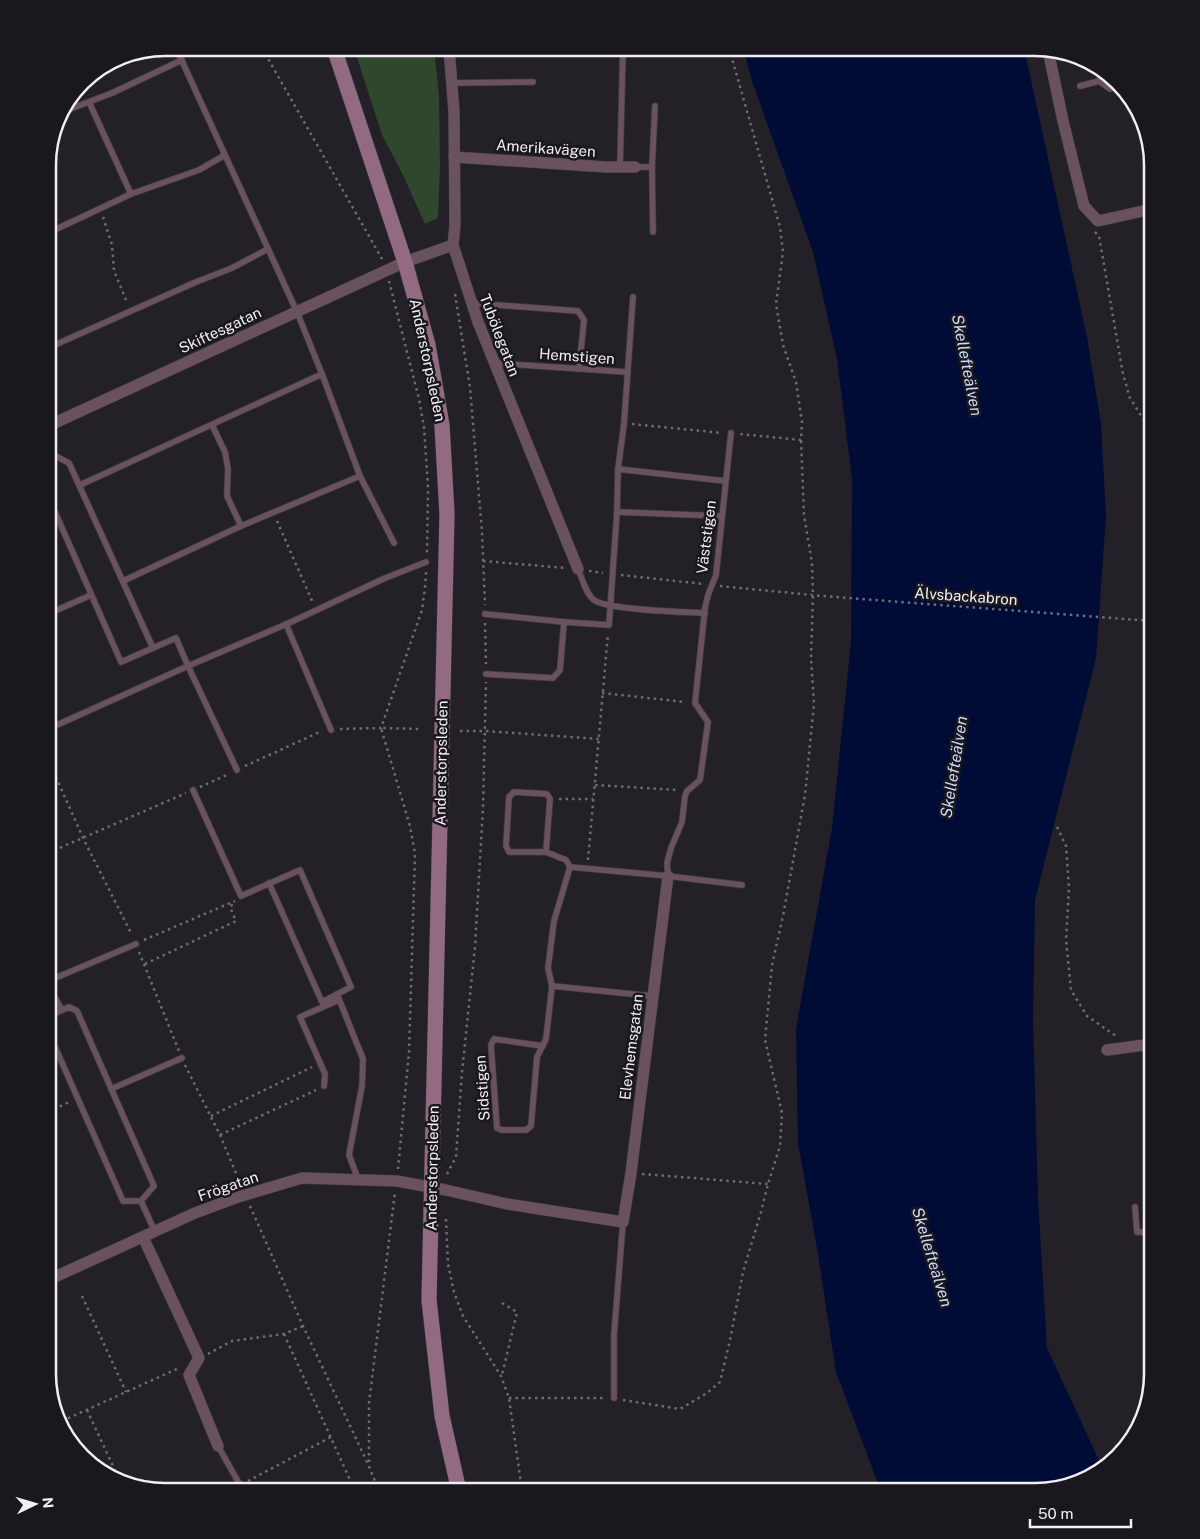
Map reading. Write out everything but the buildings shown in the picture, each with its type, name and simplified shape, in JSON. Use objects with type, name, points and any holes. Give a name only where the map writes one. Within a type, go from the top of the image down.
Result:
[{"type":"main road","name":"Anderstorpsleden","points":[[337,56],[405,262],[428,345],[442,425],[447,514],[439,1188],[429,1300],[442,1416],[456,1483]]},
{"type":"street","name":"Tubölegatan","points":[[450,56],[454,112],[455,225],[453,245],[478,322],[578,569]]},
{"type":"street","points":[[1050,57],[1084,206],[1096,226],[1144,212]]},
{"type":"street","name":"Amerikavägen","points":[[454,157],[635,167]]},
{"type":"street","name":"Skiftesgatan","points":[[56,422],[405,262],[453,245]]},
{"type":"street","name":"Elevhemsgatan","points":[[623,1222],[631,1173],[668,876]]},
{"type":"street","points":[[1107,1050],[1144,1045]]},
{"type":"street","name":"Frögatan","points":[[56,1276],[195,1213],[245,1195],[302,1178],[397,1181],[439,1188]]},
{"type":"street","points":[[439,1188],[507,1204],[623,1222]]},
{"type":"street","points":[[143,1237],[199,1358],[189,1375],[218,1446]]},
{"type":"lane","points":[[180,56],[297,312],[360,476],[394,543]]},
{"type":"lane","points":[[620,167],[623,56]]},
{"type":"lane","points":[[75,106],[112,93],[182,60]]},
{"type":"lane","points":[[452,83],[533,82]]},
{"type":"lane","points":[[1080,86],[1098,82],[1110,89],[1112,88]]},
{"type":"lane","points":[[89,102],[131,194]]},
{"type":"lane","points":[[653,232],[652,167],[655,106]]},
{"type":"lane","points":[[56,229],[131,194],[199,170],[225,155]]},
{"type":"lane","points":[[635,167],[652,167]]},
{"type":"lane","points":[[56,344],[232,268],[268,249]]},
{"type":"lane","points":[[485,614],[608,625],[617,512],[618,468],[624,424],[633,297]]},
{"type":"lane","points":[[471,303],[578,311],[584,320],[579,369]]},
{"type":"lane","name":"Hemstigen","points":[[494,363],[627,372]]},
{"type":"lane","points":[[80,485],[322,374]]},
{"type":"lane","points":[[212,424],[225,452],[228,469],[227,496],[241,526]]},
{"type":"lane","name":"Väststigen","points":[[695,703],[705,613],[708,595],[716,575],[730,433]]},
{"type":"lane","points":[[56,457],[69,463],[153,648]]},
{"type":"lane","name":"Väststigen","points":[[618,468],[726,481]]},
{"type":"lane","points":[[123,581],[241,526],[360,476]]},
{"type":"lane","points":[[617,512],[721,516]]},
{"type":"lane","points":[[56,518],[121,662],[176,638],[237,770]]},
{"type":"lane","points":[[56,725],[383,579],[426,562]]},
{"type":"lane","name":"Tubölegatan","points":[[578,569],[587,590],[594,600],[609,606]]},
{"type":"lane","points":[[56,610],[91,595]]},
{"type":"lane","points":[[609,606],[705,613]]},
{"type":"lane","points":[[486,674],[553,678],[560,670],[564,622]]},
{"type":"lane","points":[[286,624],[331,730]]},
{"type":"lane","points":[[668,876],[667,863],[682,822],[685,796],[687,791],[700,780],[708,722],[695,703]]},
{"type":"lane","points":[[193,790],[241,896],[300,870],[351,987],[338,997],[300,1017],[325,1074],[324,1086]]},
{"type":"lane","points":[[546,852],[550,799],[548,794],[514,792],[509,797],[506,846],[510,852],[546,852],[566,860],[570,867],[588,870],[668,876],[742,886]]},
{"type":"lane","name":"Sidstigen","points":[[543,1046],[494,1039],[491,1045],[497,1128],[502,1130],[526,1130],[531,1126],[537,1057],[543,1046],[546,1039],[552,986],[548,968],[554,922],[570,867]]},
{"type":"lane","points":[[270,883],[322,1002],[338,997]]},
{"type":"lane","points":[[56,978],[136,944]]},
{"type":"lane","points":[[552,986],[652,996]]},
{"type":"lane","points":[[338,997],[363,1059],[362,1086],[349,1155],[358,1180]]},
{"type":"lane","points":[[56,999],[62,1010]]},
{"type":"lane","points":[[56,1013],[69,1007],[77,1011],[154,1186],[141,1201],[123,1201],[56,1049]]},
{"type":"lane","points":[[111,1089],[182,1058]]},
{"type":"lane","points":[[141,1201],[155,1232]]},
{"type":"lane","points":[[1135,1207],[1137,1232],[1144,1232]]},
{"type":"lane","name":"Elevhemsgatan","points":[[614,1398],[614,1334],[623,1222]]},
{"type":"lane","points":[[218,1446],[239,1483]]},
{"type":"path","points":[[267,56],[381,256],[419,398],[424,427],[428,487],[425,588],[422,610],[381,728],[410,826],[415,854],[410,1052],[397,1181],[369,1403],[368,1464]]},
{"type":"path","points":[[509,1398],[614,1398],[680,1409],[707,1393],[720,1382],[743,1272],[780,1146],[782,1113],[765,1040],[772,965],[805,795],[814,704],[811,657],[812,563],[804,515],[801,415],[796,382],[783,345],[776,304],[783,252],[780,227],[731,56]]},
{"type":"path","points":[[100,208],[112,245],[114,271],[131,311]]},
{"type":"path","points":[[1096,226],[1123,374],[1130,398],[1144,420]]},
{"type":"path","points":[[439,1188],[456,1157],[462,1072],[475,947],[484,808],[486,674],[483,561],[470,387],[454,293]]},
{"type":"path","points":[[624,424],[801,440]]},
{"type":"path","points":[[273,512],[316,610]]},
{"type":"path","name":"Älvsbackabron","points":[[483,561],[578,569],[712,586],[1144,621]]},
{"type":"path","points":[[588,870],[608,625]]},
{"type":"path","points":[[602,693],[695,703]]},
{"type":"path","points":[[56,850],[324,730],[420,729]]},
{"type":"path","points":[[460,731],[599,739]]},
{"type":"path","points":[[56,776],[83,838],[136,944],[182,1058],[220,1135],[303,1326],[375,1483]]},
{"type":"path","points":[[595,785],[687,791]]},
{"type":"path","points":[[550,799],[594,799]]},
{"type":"path","points":[[1057,827],[1066,846],[1069,888],[1066,940],[1071,990],[1087,1016],[1117,1036],[1124,1048]]},
{"type":"path","points":[[136,944],[236,900],[230,907],[236,921],[144,964]]},
{"type":"path","points":[[211,1116],[320,1063]]},
{"type":"path","points":[[220,1135],[324,1086]]},
{"type":"path","points":[[56,1108],[77,1098]]},
{"type":"path","points":[[631,1173],[768,1184]]},
{"type":"path","points":[[446,1215],[448,1264],[454,1292],[463,1316],[502,1376],[509,1398],[521,1483]]},
{"type":"path","points":[[82,1296],[126,1392]]},
{"type":"path","points":[[502,1303],[517,1312],[502,1376]]},
{"type":"path","points":[[284,1334],[351,1483]]},
{"type":"path","points":[[87,1410],[115,1470]]},
{"type":"path","points":[[244,1483],[331,1437]]},
{"type":"green space","points":[[357,56],[435,56],[439,96],[440,167],[438,218],[425,224],[382,135]]},
{"type":"water","name":"Skellefteälven","points":[[745,56],[1026,56],[1087,337],[1101,424],[1106,516],[1096,658],[1035,900],[1033,1020],[1038,1198],[1047,1348],[1099,1461],[1077,1474],[1063,1479],[1035,1483],[878,1483],[836,1372],[818,1254],[798,1143],[796,1029],[832,828],[851,642],[852,479],[837,359],[813,252],[753,84]]}]
